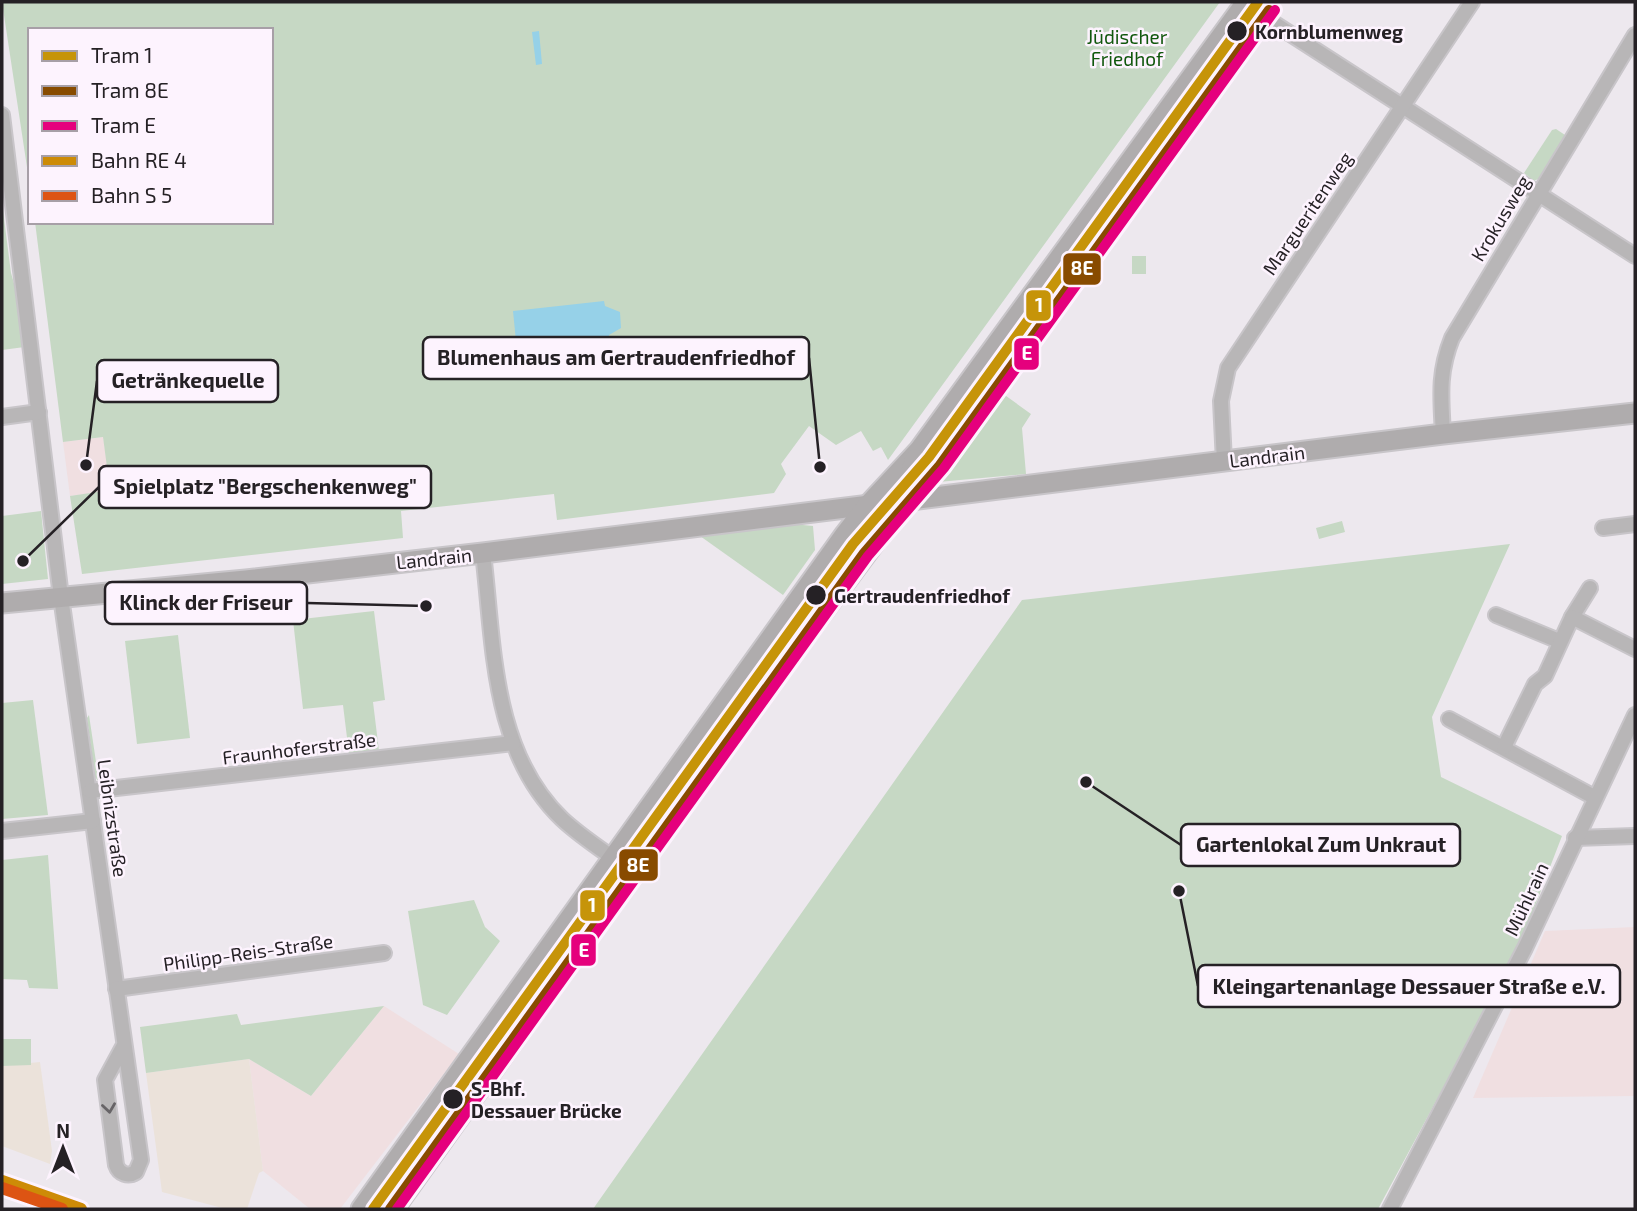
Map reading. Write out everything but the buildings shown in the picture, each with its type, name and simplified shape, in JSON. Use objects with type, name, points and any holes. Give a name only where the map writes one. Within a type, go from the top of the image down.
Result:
[{"type":"main road","points":[[361,1209],[866,507],[919,450],[1245,3]]},
{"type":"main road","name":"Landrain","points":[[2,603],[246,580],[866,507],[1443,433],[1635,413]]},
{"type":"main road","points":[[394,1209],[726,743],[876,541],[900,502],[919,450]]},
{"type":"main road","points":[[866,507],[874,518],[876,541]]},
{"type":"street","name":"Margueritenweg","points":[[1224,462],[1221,401],[1228,368],[1472,2]]},
{"type":"street","points":[[1245,3],[1635,256]]},
{"type":"street","name":"Krokusweg","points":[[1443,433],[1442,363],[1452,338],[1537,192],[1635,35]]},
{"type":"street","name":"Leibnizstraße","points":[[2,115],[61,597],[141,1160],[136,1172],[128,1175],[120,1172],[116,1165],[105,1080],[124,1045]]},
{"type":"street","points":[[2,417],[39,412]]},
{"type":"street","points":[[1603,528],[1635,524]]},
{"type":"street","points":[[483,552],[496,668],[513,743],[525,771],[552,808],[575,830],[613,858]]},
{"type":"street","points":[[1504,747],[1535,684],[1545,676],[1559,641],[1590,588]]},
{"type":"street","points":[[1496,615],[1559,641]]},
{"type":"street","points":[[1572,617],[1635,649]]},
{"type":"street","name":"Mühlrain","points":[[1390,1209],[1525,948],[1635,715]]},
{"type":"street","points":[[1448,719],[1594,797]]},
{"type":"street","name":"Fraunhoferstraße","points":[[90,791],[513,743]]},
{"type":"street","points":[[2,831],[93,821]]},
{"type":"street","points":[[1575,838],[1635,836]]},
{"type":"street","name":"Philipp-Reis-Straße","points":[[116,989],[384,953]]},
{"type":"shaded area","points":[[103,437],[111,491],[70,496],[63,442]]},
{"type":"shaded area","points":[[1635,927],[1635,1096],[1473,1098],[1545,931]]},
{"type":"shaded area","points":[[384,1006],[459,1054],[340,1209],[310,1209],[263,1171],[249,1059],[311,1096]]},
{"type":"shaded area","points":[[249,1059],[263,1171],[259,1173],[247,1209],[226,1209],[162,1192],[146,1073]]},
{"type":"shaded area","points":[[40,1062],[52,1151],[50,1164],[2,1146],[2,1066]]},
{"type":"green space","name":"Jüdischer Friedhof","points":[[2,2],[1220,2],[888,460],[881,447],[873,451],[861,431],[836,445],[809,426],[781,464],[786,474],[774,493],[557,520],[554,494],[401,511],[403,538],[82,574],[70,496],[110,490],[103,437],[63,442],[35,224],[273,224],[273,28],[28,28],[28,174]]},
{"type":"green space","points":[[1556,129],[1565,135],[1540,178],[1534,181],[1524,173],[1552,130]]},
{"type":"green space","points":[[2,203],[11,273],[32,346],[2,350]]},
{"type":"green space","points":[[1132,256],[1146,256],[1146,274],[1132,274]]},
{"type":"green space","points":[[995,388],[1031,414],[1022,428],[1026,474],[938,482],[937,469]]},
{"type":"green space","points":[[41,511],[48,579],[2,584],[2,516]]},
{"type":"green space","points":[[1342,521],[1345,532],[1319,539],[1316,528]]},
{"type":"green space","points":[[793,524],[813,526],[815,550],[783,595],[700,536]]},
{"type":"green space","points":[[1510,544],[1432,717],[1441,777],[1562,836],[1520,945],[1378,1209],[593,1209],[1022,600]]},
{"type":"green space","points":[[374,611],[385,700],[373,702],[379,751],[349,754],[343,705],[303,709],[293,620]]},
{"type":"green space","points":[[178,635],[190,738],[137,744],[125,641]]},
{"type":"green space","points":[[33,700],[48,815],[2,819],[2,703]]},
{"type":"green space","points":[[89,715],[99,782],[95,777],[87,718]]},
{"type":"green space","points":[[48,855],[58,989],[29,988],[27,980],[2,979],[2,860]]},
{"type":"green space","points":[[474,900],[485,927],[500,941],[447,1015],[423,1005],[408,911]]},
{"type":"green space","points":[[384,1006],[311,1096],[249,1059],[146,1073],[140,1027],[237,1014],[241,1025]]},
{"type":"green space","points":[[2,1039],[31,1039],[31,1065],[2,1066]]},
{"type":"water","points":[[539,31],[542,64],[536,65],[532,32]]},
{"type":"water","points":[[604,301],[605,306],[620,312],[621,328],[609,335],[609,341],[517,351],[513,311]]},
{"type":"tram line","name":"1","points":[[373,1209],[853,544],[929,457],[1258,2]]},
{"type":"tram line","name":"8E","points":[[390,1209],[864,553],[940,465],[1269,10]]},
{"type":"tram line","name":"E","points":[[397,1209],[868,556],[944,468],[1275,10]]},
{"type":"tram line","points":[[758,684],[777,650]]},
{"type":"transit line","points":[[2,1181],[81,1209]]},
{"type":"transit line","points":[[2,1188],[62,1209]]},
{"type":"place","name":"Kornblumenweg","points":[[1237,31]]},
{"type":"place","name":"Getränkequelle","points":[[86,465]]},
{"type":"place","name":"Blumenhaus am Gertraudenfriedhof","points":[[820,467]]},
{"type":"place","name":"Spielplatz \"Bergschenkenweg\"","points":[[23,561]]},
{"type":"place","name":"Gertraudenfriedhof","points":[[816,595]]},
{"type":"place","name":"Klinck der Friseur","points":[[426,606]]},
{"type":"place","name":"Gartenlokal Zum Unkraut","points":[[1086,782]]},
{"type":"place","name":"Kleingartenanlage Dessauer Straße e.V.","points":[[1179,891]]},
{"type":"place","name":"S-Bhf. Dessauer Brücke","points":[[453,1099]]}]
